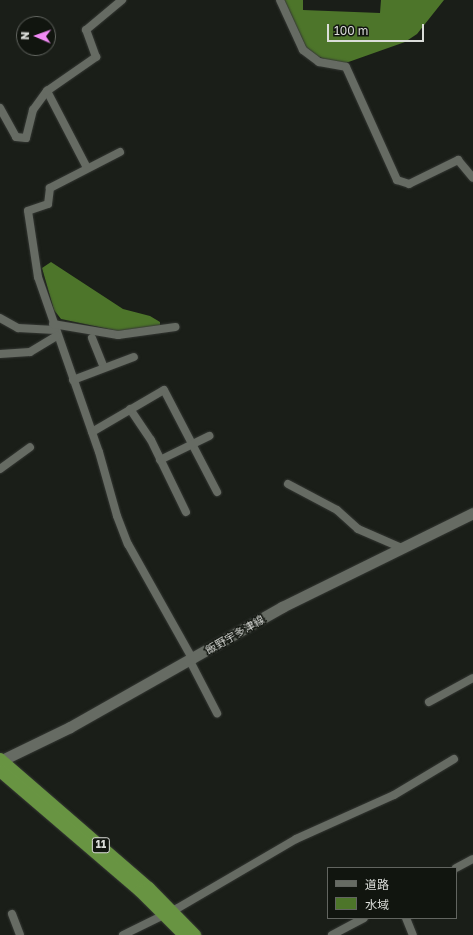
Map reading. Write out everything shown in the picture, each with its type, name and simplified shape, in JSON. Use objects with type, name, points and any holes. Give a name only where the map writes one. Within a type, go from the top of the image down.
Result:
[{"type":"highway","name":"11","points":[[0,763],[168,913],[195,935]]},
{"type":"highway","name":"11","points":[[168,913],[184,935]]},
{"type":"main road","name":"飯野宇多津線","points":[[0,763],[191,660],[282,607],[473,513]]},
{"type":"street","points":[[0,108],[16,137],[22,140],[33,110],[47,90],[96,57],[86,30],[122,0]]},
{"type":"street","points":[[280,0],[303,50],[319,62],[346,66],[397,180],[409,184],[458,160],[473,178]]},
{"type":"street","points":[[47,90],[87,168]]},
{"type":"street","points":[[120,152],[50,188],[48,204],[28,211],[38,277],[55,330],[92,432],[128,544],[191,660],[217,713]]},
{"type":"street","points":[[0,318],[18,328],[118,335],[175,327]]},
{"type":"street","points":[[0,354],[30,352],[55,330]]},
{"type":"street","points":[[92,338],[104,368]]},
{"type":"street","points":[[73,380],[134,357]]},
{"type":"street","points":[[92,432],[164,390],[194,444],[217,492]]},
{"type":"street","points":[[130,409],[160,460],[186,512]]},
{"type":"street","points":[[160,460],[210,436]]},
{"type":"street","points":[[0,470],[18,459],[21,451],[30,447]]},
{"type":"street","points":[[288,484],[336,510],[358,529],[402,548]]},
{"type":"street","points":[[429,702],[473,678]]},
{"type":"street","points":[[123,935],[168,913],[296,839],[394,795],[454,759]]},
{"type":"street","points":[[457,867],[473,859]]},
{"type":"street","points":[[12,914],[20,935]]},
{"type":"street","points":[[332,935],[362,919]]},
{"type":"street","points":[[406,919],[413,935]]},
{"type":"water","points":[[284,0],[303,0],[303,10],[380,13],[381,0],[444,0],[417,34],[405,42],[340,65],[317,56],[306,47]]},
{"type":"water","points":[[51,262],[123,309],[150,316],[160,322],[160,326],[118,331],[61,319],[54,310],[42,268]]}]
